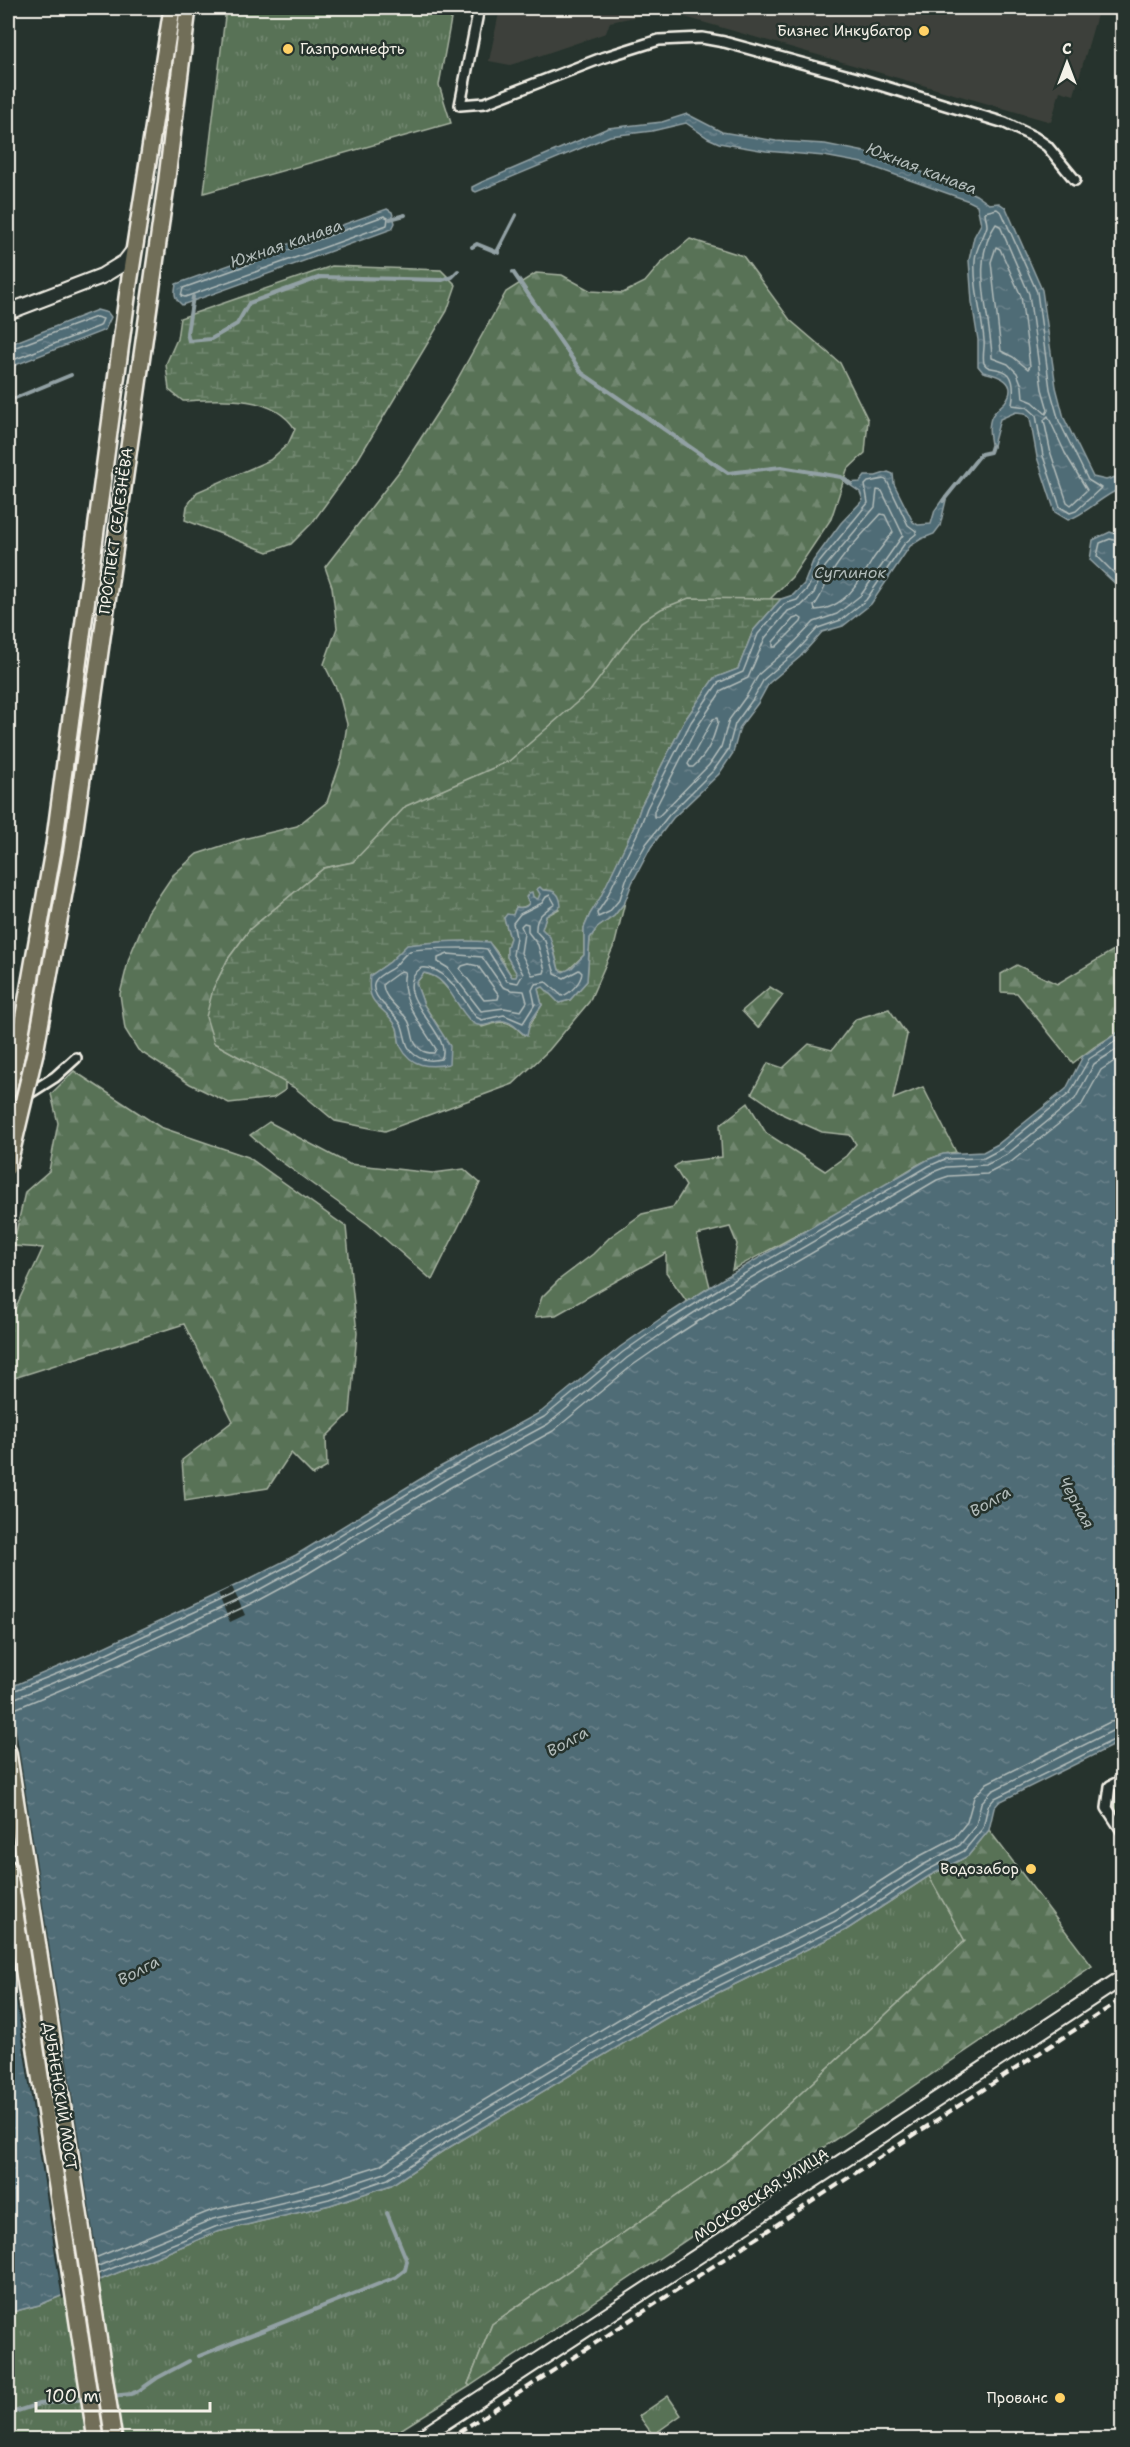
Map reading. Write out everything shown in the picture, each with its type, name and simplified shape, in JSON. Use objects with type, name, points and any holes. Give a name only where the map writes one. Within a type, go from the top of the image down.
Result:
[{"type":"main road","name":"ПРОСПЕКТ СЕЛЕЗНЁВА","points":[[8,1091],[18,1049],[54,845],[128,290],[171,8]]},
{"type":"main road","name":"ПРОСПЕКТ СЕЛЕЗНЁВА","points":[[8,1167],[35,1053],[72,849],[166,186],[188,8]]},
{"type":"main road","points":[[8,312],[102,276],[125,262],[135,248]]},
{"type":"main road","points":[[102,276],[112,276],[120,280],[128,290]]},
{"type":"main road","name":"ДУБНЕНСКИЙ МОСТ","points":[[8,1752],[114,2439]]},
{"type":"main road","name":"ДУБНЕНСКИЙ МОСТ","points":[[8,1868],[96,2439]]},
{"type":"main road","name":"МОСКОВСКАЯ УЛИЦА","points":[[417,2439],[1122,1978]]},
{"type":"street","points":[[479,8],[460,105],[485,103],[602,58],[659,40],[702,38],[853,77],[1005,123],[1034,136],[1047,146],[1076,180]]},
{"type":"street","points":[[8,1107],[55,1077],[76,1058]]},
{"type":"street","points":[[1122,1780],[1110,1786],[1107,1808],[1122,1831]]},
{"type":"shaded area","points":[[500,8],[1099,8],[1074,95],[1060,91],[1051,122],[664,11],[610,22],[606,33],[510,65],[489,61]]},
{"type":"green space","points":[[226,8],[453,8],[439,85],[451,123],[204,193]]},
{"type":"green space","points":[[690,239],[743,256],[790,320],[840,363],[868,420],[865,453],[847,470],[831,519],[792,577],[751,618],[353,862],[324,868],[250,929],[228,959],[213,989],[214,1043],[285,1082],[285,1090],[273,1098],[229,1103],[190,1084],[138,1050],[125,1029],[120,994],[129,958],[148,912],[173,875],[197,854],[243,839],[297,826],[327,802],[342,758],[347,724],[339,694],[324,664],[337,628],[332,587],[325,567],[401,469],[448,396],[506,292],[536,273],[562,275],[591,291],[623,293],[645,282],[661,263]]},
{"type":"green space","points":[[332,266],[441,270],[456,285],[447,311],[357,461],[312,523],[291,544],[268,552],[185,520],[187,506],[197,492],[270,460],[288,444],[295,429],[285,418],[260,404],[229,400],[183,401],[169,390],[166,364],[177,339],[180,318]]},
{"type":"green space","points":[[689,598],[781,599],[753,631],[738,669],[714,678],[685,720],[641,806],[634,827],[600,899],[590,914],[584,928],[584,955],[567,971],[559,970],[553,946],[542,929],[546,916],[559,909],[547,890],[543,890],[538,900],[533,897],[527,905],[516,907],[513,915],[504,918],[510,938],[507,957],[518,975],[516,978],[512,977],[491,945],[465,941],[408,945],[370,976],[397,1027],[400,1045],[438,1026],[424,1005],[416,983],[424,973],[437,977],[482,1027],[505,1022],[524,1035],[542,1005],[538,989],[543,986],[559,1003],[570,1000],[587,981],[590,938],[597,928],[614,916],[625,902],[615,943],[589,1002],[549,1050],[513,1084],[385,1131],[335,1121],[295,1088],[214,1043],[206,1017],[213,989],[228,959],[250,929],[324,868],[353,862],[406,806],[509,761],[590,691],[641,622],[661,609]]},
{"type":"green space","points":[[1122,945],[1122,1030],[1073,1063],[1017,993],[1001,992],[1001,974],[1017,965],[1057,984]]},
{"type":"green space","points":[[770,987],[783,995],[758,1028],[742,1011]]},
{"type":"green space","points":[[889,1009],[907,1035],[893,1099],[923,1087],[956,1152],[922,1163],[870,1195],[732,1270],[737,1244],[730,1227],[697,1235],[710,1287],[687,1302],[666,1272],[666,1253],[556,1315],[535,1317],[542,1297],[610,1237],[642,1214],[673,1207],[686,1186],[674,1167],[681,1162],[722,1157],[720,1125],[748,1103],[766,1133],[825,1171],[846,1156],[856,1144],[850,1135],[822,1132],[784,1115],[752,1093],[768,1063],[783,1068],[809,1044],[832,1050],[856,1019]]},
{"type":"green space","points":[[74,1071],[160,1127],[248,1157],[346,1227],[357,1333],[350,1413],[326,1437],[327,1467],[313,1475],[291,1453],[268,1488],[185,1501],[182,1460],[233,1421],[184,1324],[8,1380],[8,1324],[43,1248],[13,1246],[25,1192],[49,1171],[58,1123],[51,1094]]},
{"type":"green space","points":[[269,1122],[349,1164],[433,1173],[464,1169],[480,1183],[432,1280],[368,1224],[276,1158],[250,1135]]},
{"type":"green space","points":[[1122,1786],[1122,1823],[1112,1808],[1116,1790]]},
{"type":"green space","points":[[989,1830],[1092,1966],[470,2386],[468,2384],[492,2324],[730,2159],[965,1941],[929,1876],[968,1856]]},
{"type":"green space","points":[[929,1876],[965,1941],[730,2159],[492,2324],[468,2384],[470,2386],[386,2439],[8,2440],[8,2313],[39,2305],[217,2232],[330,2205],[391,2185],[443,2151],[666,2018],[846,1930]]},
{"type":"green space","points":[[668,2396],[681,2415],[653,2435],[639,2416]]},
{"type":"water","points":[[687,114],[722,132],[776,141],[825,144],[865,152],[947,181],[989,204],[999,203],[1006,208],[1042,290],[1056,387],[1064,418],[1093,477],[1106,480],[1122,475],[1122,488],[1068,520],[1055,512],[1037,457],[1030,418],[1025,413],[1016,412],[1000,419],[992,449],[989,432],[990,420],[1005,402],[1010,389],[1001,378],[983,372],[978,366],[978,340],[969,260],[974,237],[981,224],[977,205],[969,201],[862,163],[719,143],[686,123],[652,131],[610,136],[476,192],[472,190],[472,187],[482,182],[608,128],[662,122]]},
{"type":"water","points":[[387,209],[392,212],[395,223],[392,229],[182,305],[176,298],[176,284]]},
{"type":"water","points":[[97,310],[108,313],[111,317],[105,330],[8,368],[8,345]]},
{"type":"water","name":"Суглинок","points":[[888,472],[893,474],[894,484],[913,522],[918,525],[931,524],[935,510],[944,497],[946,500],[940,526],[934,534],[910,546],[871,604],[843,626],[822,632],[800,657],[769,683],[758,703],[740,727],[733,753],[719,774],[673,818],[651,847],[625,902],[614,916],[597,928],[590,938],[587,981],[570,1000],[559,1003],[543,987],[538,989],[542,1005],[530,1022],[527,1036],[508,1022],[500,1021],[480,1026],[472,1022],[446,986],[440,980],[424,973],[416,983],[424,1005],[450,1046],[449,1064],[428,1066],[410,1059],[401,1047],[393,1021],[371,995],[370,976],[390,962],[407,945],[469,941],[489,942],[512,977],[516,977],[517,974],[507,957],[510,938],[504,918],[507,914],[513,915],[516,907],[528,905],[526,897],[529,893],[532,892],[533,897],[538,899],[540,894],[537,889],[540,887],[558,895],[561,906],[546,916],[542,929],[550,937],[559,970],[563,972],[572,968],[584,955],[584,928],[590,914],[600,898],[634,827],[641,806],[685,720],[714,678],[738,669],[753,631],[781,599],[793,595],[804,584],[813,561],[841,523],[863,500],[860,492],[847,483],[860,482],[865,476],[876,476]]},
{"type":"water","points":[[1110,532],[1122,536],[1122,590],[1090,560],[1093,540]]},
{"type":"water","points":[[1122,1030],[1122,1741],[999,1802],[994,1808],[989,1830],[968,1856],[929,1876],[846,1930],[666,2018],[443,2151],[391,2185],[330,2205],[217,2232],[39,2305],[8,2313],[8,1688],[91,1653],[296,1555],[440,1467],[541,1412],[620,1347],[721,1280],[927,1160],[943,1154],[983,1152],[998,1144],[1066,1089],[1083,1056]]},
{"type":"pier","points":[[232,1587],[245,1615],[230,1622],[218,1594]]},
{"type":"pier","points":[[9,1684],[101,2283],[62,2299],[8,1948]]},
{"type":"waterway","name":"Южная канава","points":[[390,219],[405,215]]},
{"type":"waterway","points":[[497,252],[516,215]]},
{"type":"waterway","points":[[472,247],[477,244],[499,253]]},
{"type":"waterway","points":[[193,297],[187,333],[189,341],[211,339],[237,324],[249,303],[321,277],[442,280],[452,277],[458,271]]},
{"type":"waterway","points":[[513,272],[582,373],[728,473],[781,467],[841,477],[851,484]]},
{"type":"waterway","points":[[8,401],[71,375]]},
{"type":"waterway","points":[[943,501],[981,454],[990,452],[992,446]]},
{"type":"waterway","points":[[199,2356],[396,2277],[405,2270],[407,2261],[387,2213]]},
{"type":"waterway","points":[[111,2396],[131,2394],[140,2390],[189,2361]]},
{"type":"waterway","points":[[8,2414],[39,2404],[86,2399]]},
{"type":"railway","points":[[447,2440],[1122,1999]]},
{"type":"place","name":"Бизнес Инкубатор","points":[[924,31]]},
{"type":"place","name":"Газпромнефть","points":[[288,49]]},
{"type":"place","name":"Водозабор","points":[[1031,1869]]},
{"type":"place","name":"Прованс","points":[[1060,2398]]},
{"type":"water label","name":"Волга","points":[[990,1501]]},
{"type":"water label","name":"Черная","points":[[1077,1502]]},
{"type":"water label","name":"Волга","points":[[567,1741]]},
{"type":"water label","name":"Волга","points":[[138,1970]]}]
